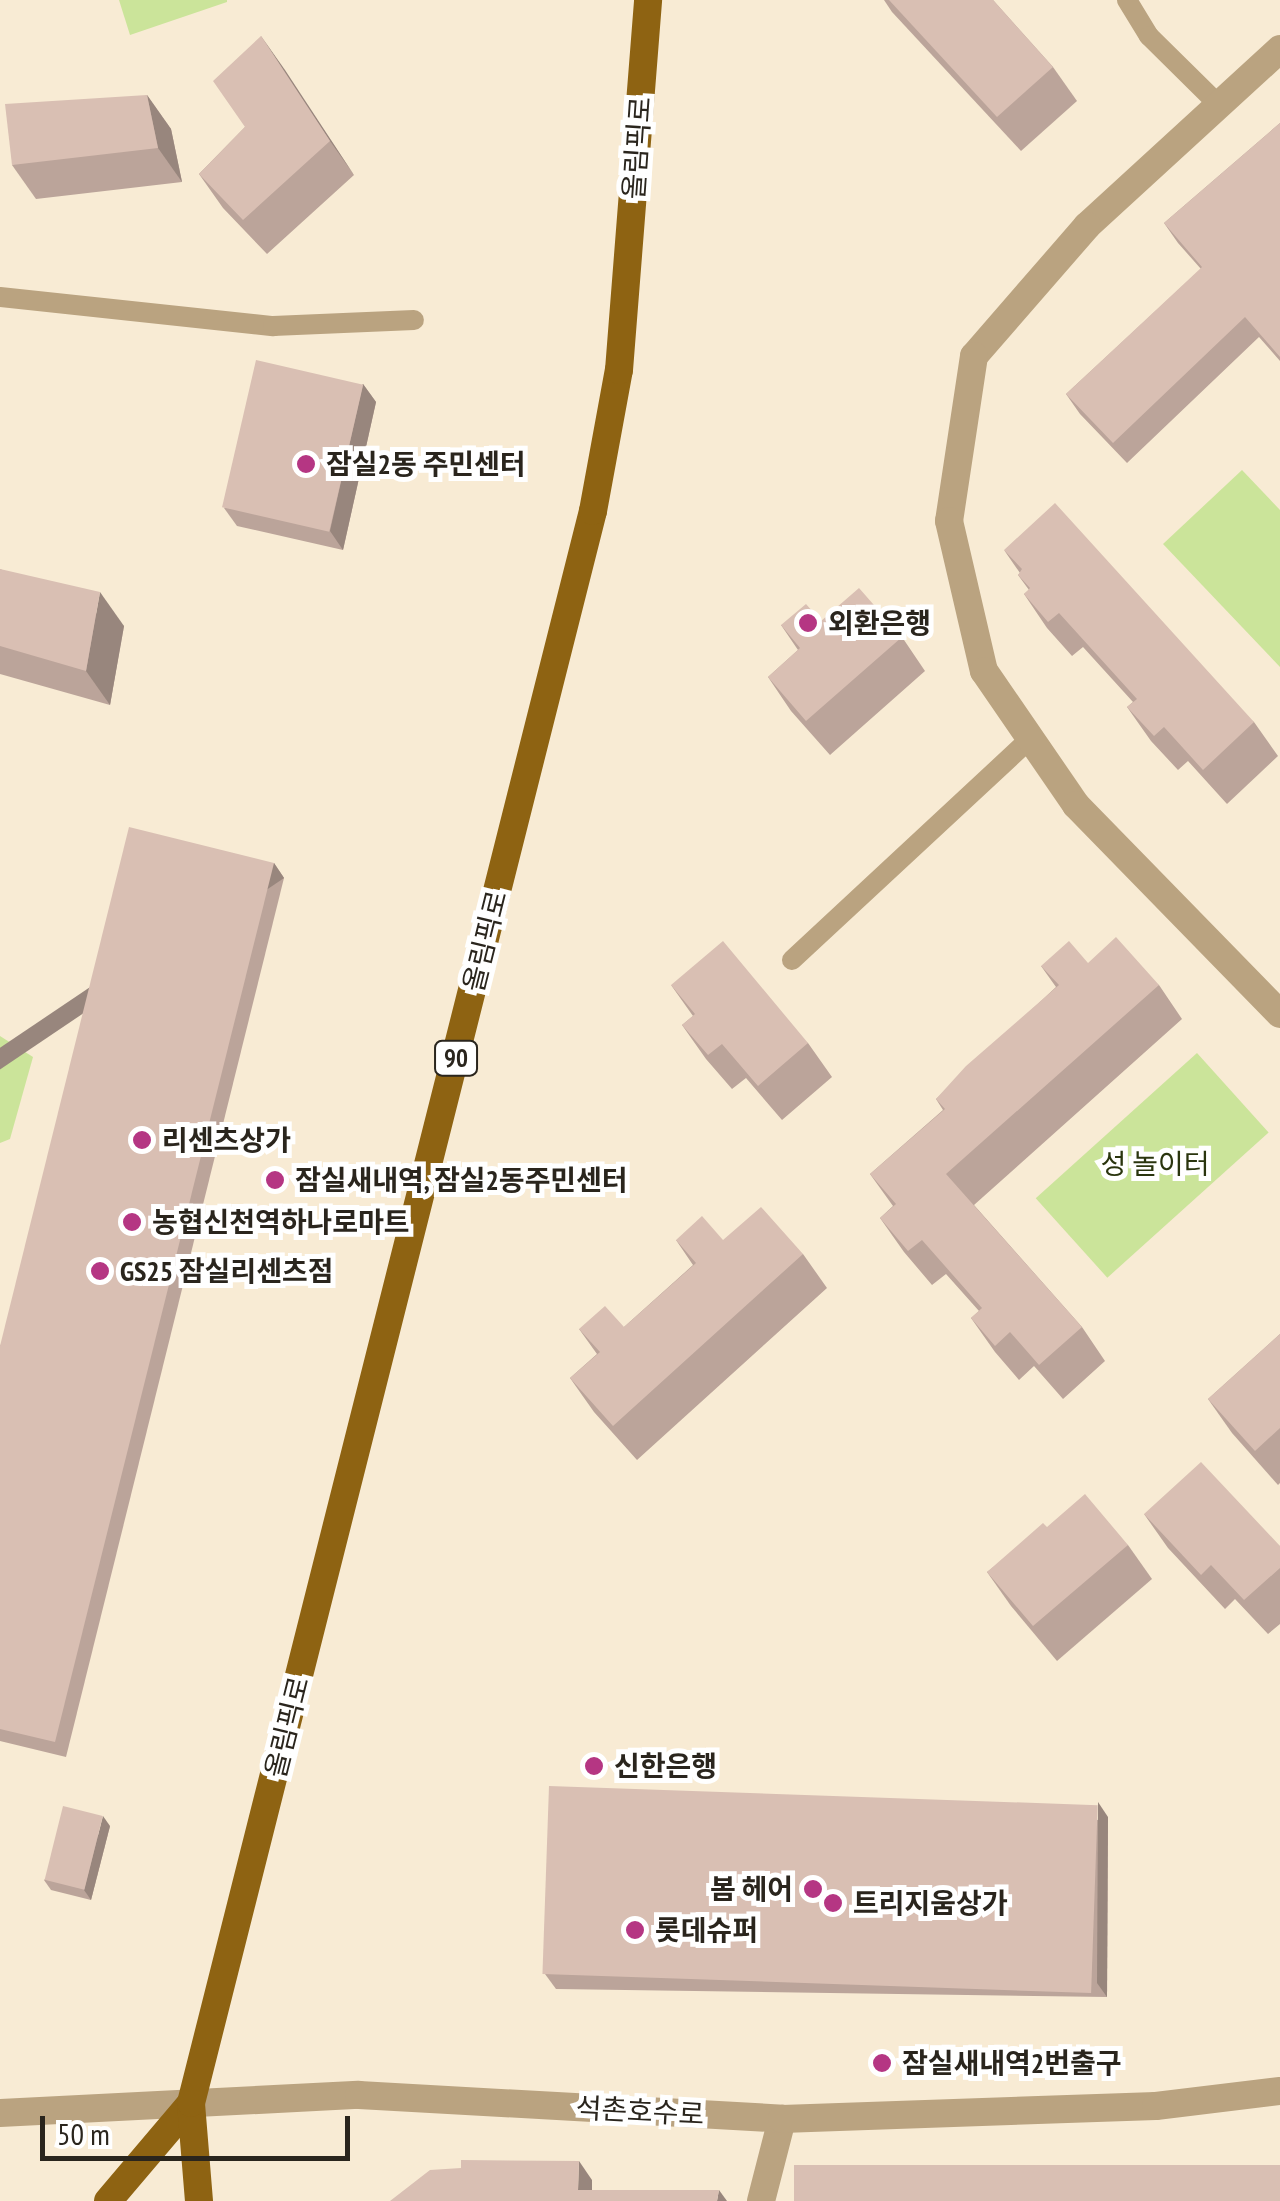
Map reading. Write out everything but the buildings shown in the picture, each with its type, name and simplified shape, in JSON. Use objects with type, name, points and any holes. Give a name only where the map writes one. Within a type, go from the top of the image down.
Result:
[{"type":"main road","name":"올림픽로","points":[[199,2201],[191,2103],[594,511],[619,370],[648,0]]},
{"type":"main road","name":"올림픽로","points":[[108,2201],[191,2103]]},
{"type":"street","points":[[1280,49],[1087,226],[974,356],[949,522],[984,672],[1076,806],[1280,1014]]},
{"type":"street","name":"석촌호수로","points":[[0,2113],[359,2095],[782,2119],[1156,2106],[1280,2092]]},
{"type":"street","points":[[761,2201],[782,2119]]},
{"type":"lane","points":[[1127,0],[1150,36],[1219,104]]},
{"type":"lane","points":[[0,297],[273,326],[414,320]]},
{"type":"lane","points":[[792,960],[1030,739]]},
{"type":"green space","points":[[119,0],[227,0],[227,2],[130,35]]},
{"type":"green space","points":[[1242,470],[1280,510],[1280,667],[1163,544]]},
{"type":"green space","points":[[0,1036],[33,1057],[10,1139],[0,1143]]},
{"type":"green space","name":"성 놀이터","points":[[1197,1053],[1269,1133],[1107,1278],[1036,1198]]},
{"type":"place","name":"잠실2동 주민센터","points":[[306,464]]},
{"type":"place","name":"외환은행","points":[[808,623]]},
{"type":"place","name":"리센츠상가","points":[[142,1140]]},
{"type":"place","name":"잠실새내역, 잠실2동주민센터","points":[[275,1180]]},
{"type":"place","name":"농협신천역하나로마트","points":[[132,1222]]},
{"type":"place","name":"GS25 잠실리센츠점","points":[[100,1271]]},
{"type":"place","name":"신한은행","points":[[594,1766]]},
{"type":"place","name":"봄 헤어","points":[[813,1889]]},
{"type":"place","name":"트리지움상가","points":[[833,1903]]},
{"type":"place","name":"롯데슈퍼","points":[[635,1930]]},
{"type":"place","name":"잠실새내역2번출구","points":[[882,2063]]}]
